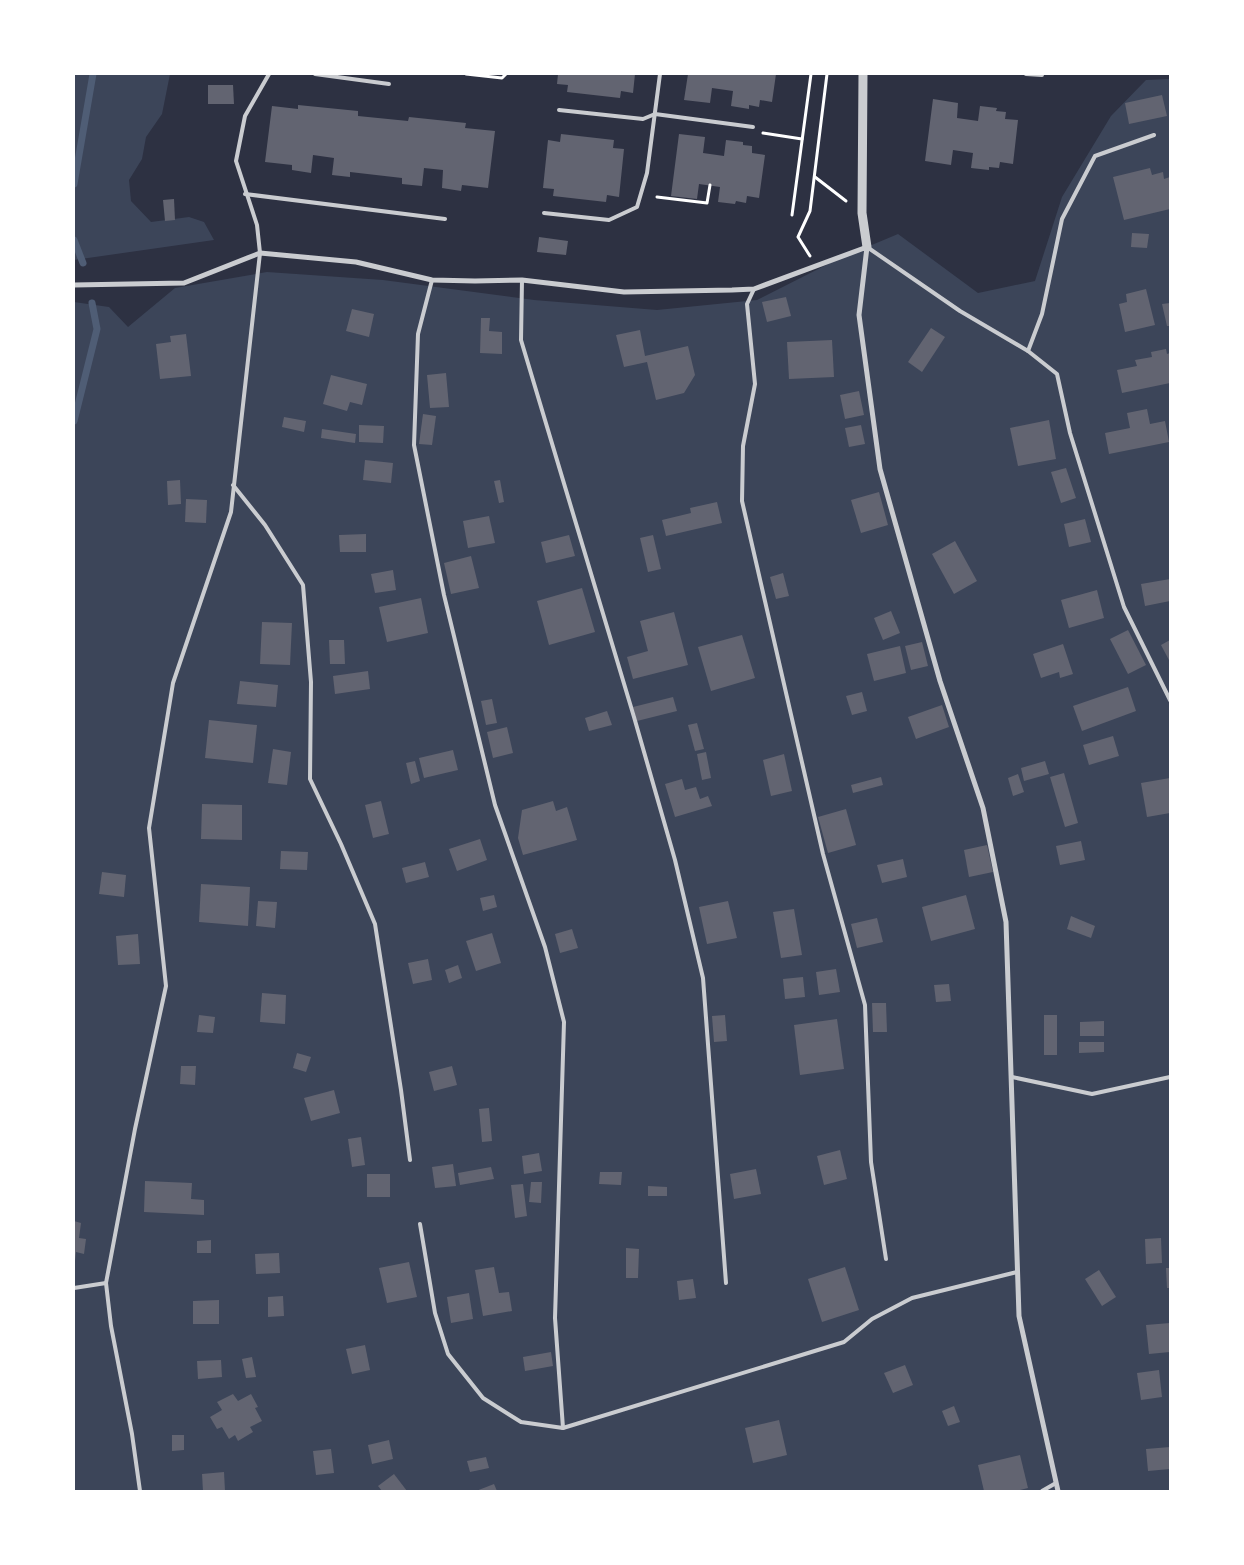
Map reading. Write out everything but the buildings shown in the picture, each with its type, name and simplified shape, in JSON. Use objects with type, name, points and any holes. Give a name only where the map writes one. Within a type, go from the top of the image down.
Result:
[{"type":"street","points":[[863,74],[862,213],[867,247],[859,315],[880,469],[940,681],[983,808],[1006,922],[1019,1316],[1058,1491]]},
{"type":"street","points":[[74,285],[184,283],[260,253],[356,262],[432,280],[522,280],[624,292],[754,289],[867,247]]},
{"type":"lane","points":[[140,1491],[132,1434],[111,1326],[106,1283],[135,1129],[166,986],[149,828],[173,683],[231,512],[260,253],[257,225],[245,194],[236,161],[245,116],[269,74]]},
{"type":"lane","points":[[315,74],[389,84]]},
{"type":"lane","points":[[544,213],[609,220],[637,207],[648,173],[660,74]]},
{"type":"lane","points":[[1026,74],[1042,74]]},
{"type":"lane","points":[[559,110],[643,119],[655,114],[753,127]]},
{"type":"lane","points":[[1028,351],[1042,314],[1062,219],[1095,156],[1154,135]]},
{"type":"lane","points":[[245,194],[445,218]]},
{"type":"lane","points":[[867,247],[960,311],[1028,351],[1057,374],[1070,433],[1124,607],[1170,700]]},
{"type":"lane","points":[[432,280],[418,334],[414,444],[444,595],[495,806],[545,947],[564,1022],[555,1318],[563,1428]]},
{"type":"lane","points":[[522,280],[521,340],[662,812],[703,978],[726,1283]]},
{"type":"lane","points":[[754,289],[747,304],[755,384],[743,446],[742,501],[824,854],[865,1005],[871,1162],[886,1259]]},
{"type":"lane","points":[[233,485],[265,525],[303,585],[310,682],[310,779],[341,844],[375,924],[410,1160]]},
{"type":"lane","points":[[1012,1078],[1092,1094],[1170,1077]]},
{"type":"lane","points":[[420,1224],[435,1313],[448,1354],[483,1398],[521,1422],[563,1428],[844,1342],[872,1318],[912,1298],[1017,1272]]},
{"type":"lane","points":[[74,1288],[106,1283]]},
{"type":"lane","points":[[1042,1491],[1056,1483]]},
{"type":"path","points":[[466,74],[502,78],[506,74]]},
{"type":"path","points":[[792,215],[811,74]]},
{"type":"path","points":[[816,266],[798,237],[810,212],[827,74]]},
{"type":"path","points":[[753,127],[762,133],[802,139]]},
{"type":"path","points":[[815,177],[862,213]]},
{"type":"path","points":[[658,197],[707,204],[710,185]]},
{"type":"shaded area","points":[[74,74],[170,74],[162,114],[146,137],[142,159],[129,180],[131,201],[151,222],[189,217],[204,222],[214,240],[74,260]]},
{"type":"shaded area","points":[[1170,79],[1170,1491],[74,1491],[74,302],[109,307],[128,327],[175,288],[267,272],[383,280],[534,300],[657,310],[757,300],[836,260],[898,234],[978,293],[1035,281],[1062,197],[1111,116],[1146,80]]},
{"type":"waterway","points":[[74,184],[93,74]]},
{"type":"waterway","points":[[74,240],[83,263]]},
{"type":"waterway","points":[[74,421],[97,329],[92,303]]}]
